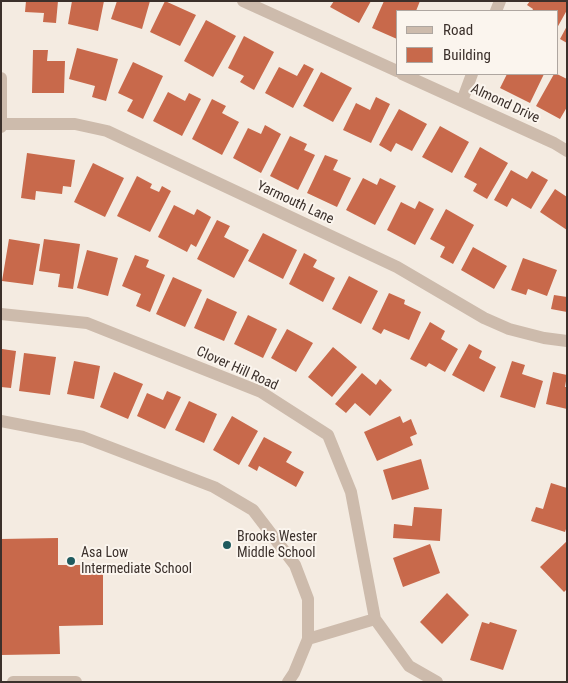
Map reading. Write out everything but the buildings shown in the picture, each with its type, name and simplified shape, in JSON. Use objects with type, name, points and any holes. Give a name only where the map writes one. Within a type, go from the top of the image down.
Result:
[{"type":"street","points":[[242,1],[396,71]]},
{"type":"street","name":"Almond Drive","points":[[404,75],[567,151]]},
{"type":"street","points":[[462,101],[472,75]]},
{"type":"street","points":[[1,78],[1,125]]},
{"type":"street","name":"Yarmouth Lane","points":[[1,125],[75,124],[107,131],[397,267],[484,318],[509,329],[544,338],[567,341]]},
{"type":"street","name":"Clover Hill Road","points":[[1,314],[87,323],[261,392],[328,435],[350,492],[375,619],[409,666],[437,682]]},
{"type":"street","points":[[1,422],[83,437],[214,487],[252,510],[296,565],[308,599],[308,639],[294,673],[288,682]]},
{"type":"street","points":[[308,639],[375,619]]},
{"type":"street","points":[[13,682],[76,682]]},
{"type":"place","name":"Brooks Wester Middle School","points":[[227,545]]},
{"type":"place","name":"Asa Low Intermediate School","points":[[71,561]]}]
